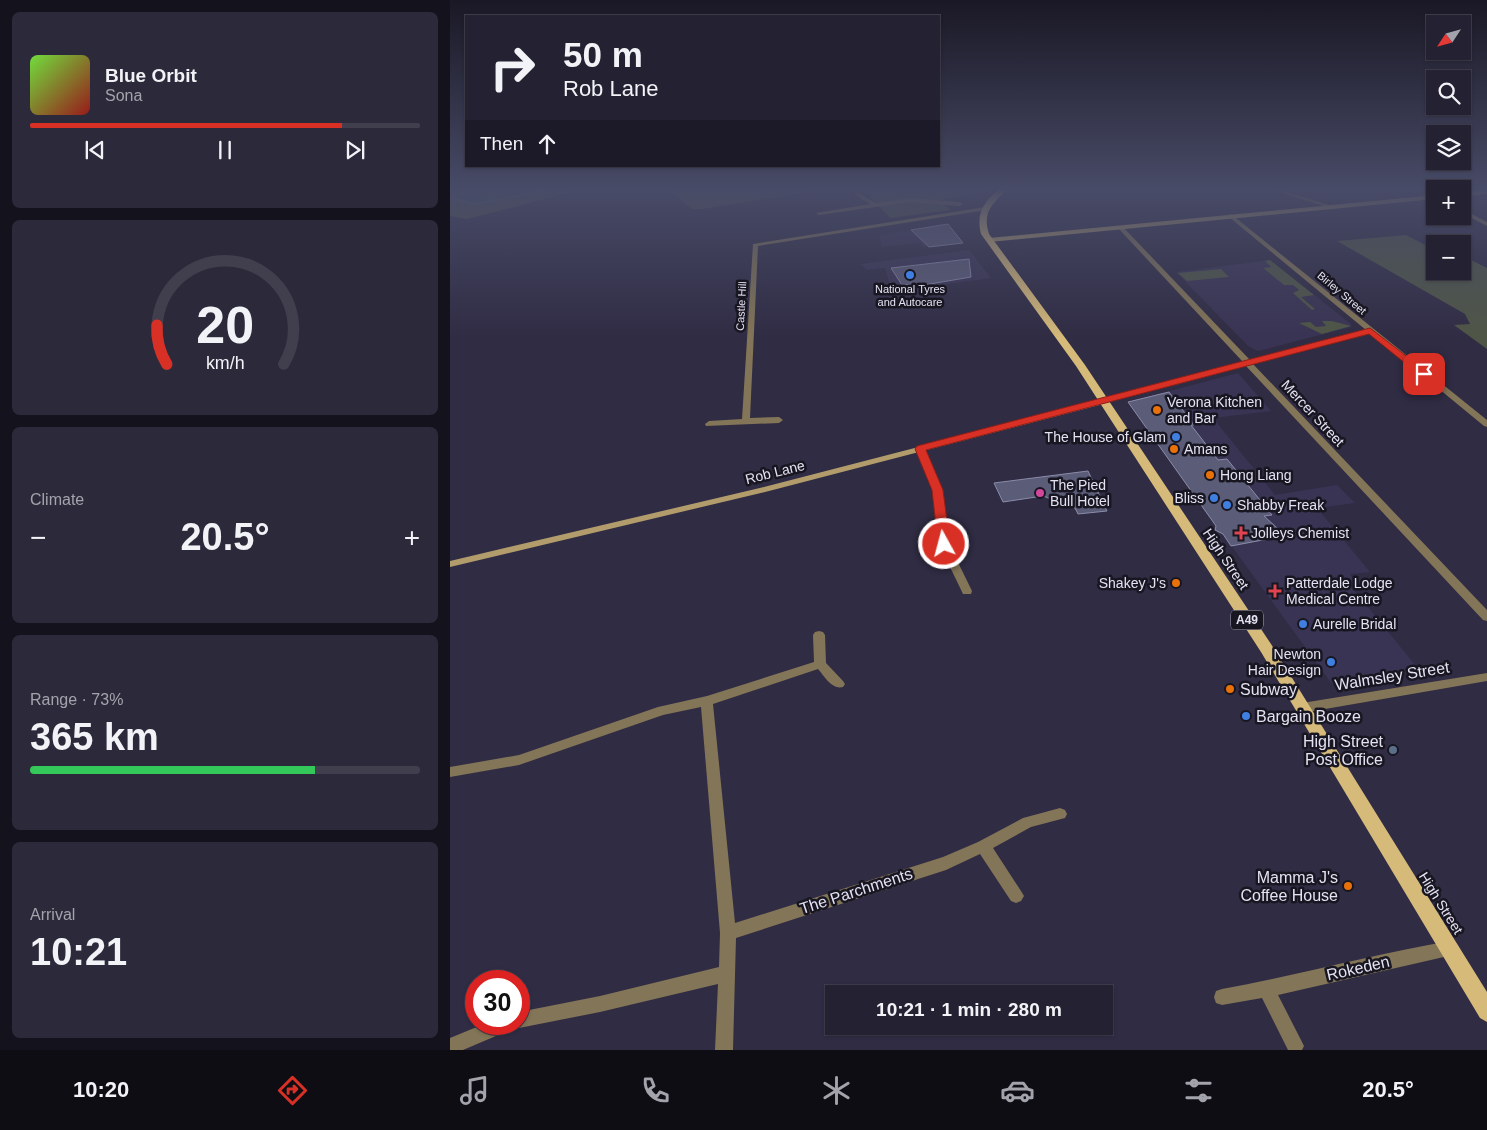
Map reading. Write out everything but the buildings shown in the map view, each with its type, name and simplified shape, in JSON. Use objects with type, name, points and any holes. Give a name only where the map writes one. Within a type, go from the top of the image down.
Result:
[{"type":"main road","name":"High Street","points":[[989,240],[1104,401],[1302,708],[1451,949],[1487,1011]]},
{"type":"street","name":"Castle Hill","points":[[746,421],[755,245],[791,239]]},
{"type":"street","points":[[989,240],[999,239]]},
{"type":"street","name":"Mercer Street","points":[[1131,239],[1487,617]]},
{"type":"street","name":"Birley Street","points":[[1259,239],[1487,424]]},
{"type":"street","points":[[1104,401],[1370,331]]},
{"type":"street","name":"Rob Lane","points":[[450,564],[766,489],[1104,401]]},
{"type":"street","points":[[709,424],[779,420]]},
{"type":"street","points":[[920,449],[937,490],[944,544],[967,591]]},
{"type":"street","points":[[819,635],[820,664],[839,684]]},
{"type":"street","points":[[450,772],[519,760],[662,710],[707,701],[820,664]]},
{"type":"street","name":"Walmsley Street","points":[[1302,708],[1487,677]]},
{"type":"street","points":[[707,701],[728,933],[724,1050]]},
{"type":"street","name":"The Parchments","points":[[728,933],[946,862],[983,846],[1028,822],[1060,814]]},
{"type":"street","points":[[983,846],[1016,896]]},
{"type":"street","name":"Rokeden","points":[[1222,997],[1451,949]]},
{"type":"street","points":[[530,1018],[600,1004],[726,974]]},
{"type":"street","points":[[1266,989],[1294,1046]]},
{"type":"street","points":[[450,1047],[478,1035]]},
{"type":"shaded area","points":[[880,239],[960,239],[963,243],[923,247],[920,243],[882,247]]},
{"type":"shaded area","points":[[969,250],[991,278],[892,292],[885,268],[866,270],[861,264]]},
{"type":"shaded area","points":[[1270,260],[1351,324],[1351,327],[1258,351],[1248,346],[1176,272]]},
{"type":"shaded area","points":[[1238,373],[1271,411],[1213,418],[1275,495],[1337,485],[1355,503],[1317,508],[1370,572],[1350,574],[1357,584],[1350,585],[1420,671],[1332,684],[1223,534],[1217,531],[1216,525],[1128,402]]},
{"type":"green space","points":[[1414,239],[1426,245],[1426,280],[1471,280],[1471,260],[1487,268],[1487,349],[1454,325],[1470,324],[1465,314],[1337,241]]},
{"type":"green space","points":[[1270,260],[1314,295],[1301,297],[1315,309],[1312,310],[1293,293],[1299,290],[1293,285],[1284,285],[1263,268],[1271,267],[1265,261]]},
{"type":"green space","points":[[1221,269],[1229,277],[1187,281],[1178,273]]},
{"type":"green space","points":[[1322,321],[1332,321],[1351,326],[1322,334],[1299,323],[1310,322],[1316,327],[1326,326]]},
{"type":"place","name":"National Tyres and Autocare","points":[[910,275]]},
{"type":"place","name":"Verona Kitchen and Bar","points":[[1157,410]]},
{"type":"place","name":"The House of Glam","points":[[1176,437]]},
{"type":"place","name":"Amans","points":[[1174,449]]},
{"type":"place","name":"Hong Liang","points":[[1210,475]]},
{"type":"place","name":"The Pied Bull Hotel","points":[[1040,493]]},
{"type":"place","name":"Bliss","points":[[1214,498]]},
{"type":"place","name":"Shabby Freak","points":[[1227,505]]},
{"type":"place","name":"Jolleys Chemist","points":[[1241,533]]},
{"type":"place","name":"Shakey J's","points":[[1176,583]]},
{"type":"place","name":"Patterdale Lodge Medical Centre","points":[[1275,591]]},
{"type":"place","name":"Aurelle Bridal","points":[[1303,624]]},
{"type":"place","name":"Newton Hair Design","points":[[1331,662]]},
{"type":"place","name":"Subway","points":[[1230,689]]},
{"type":"place","name":"Bargain Booze","points":[[1246,716]]},
{"type":"place","name":"High Street Post Office","points":[[1393,750]]},
{"type":"place","name":"Mamma J's Coffee House","points":[[1348,886]]},
{"type":"route","points":[[944,544],[937,490],[920,449],[1370,331],[1424,374]]}]
